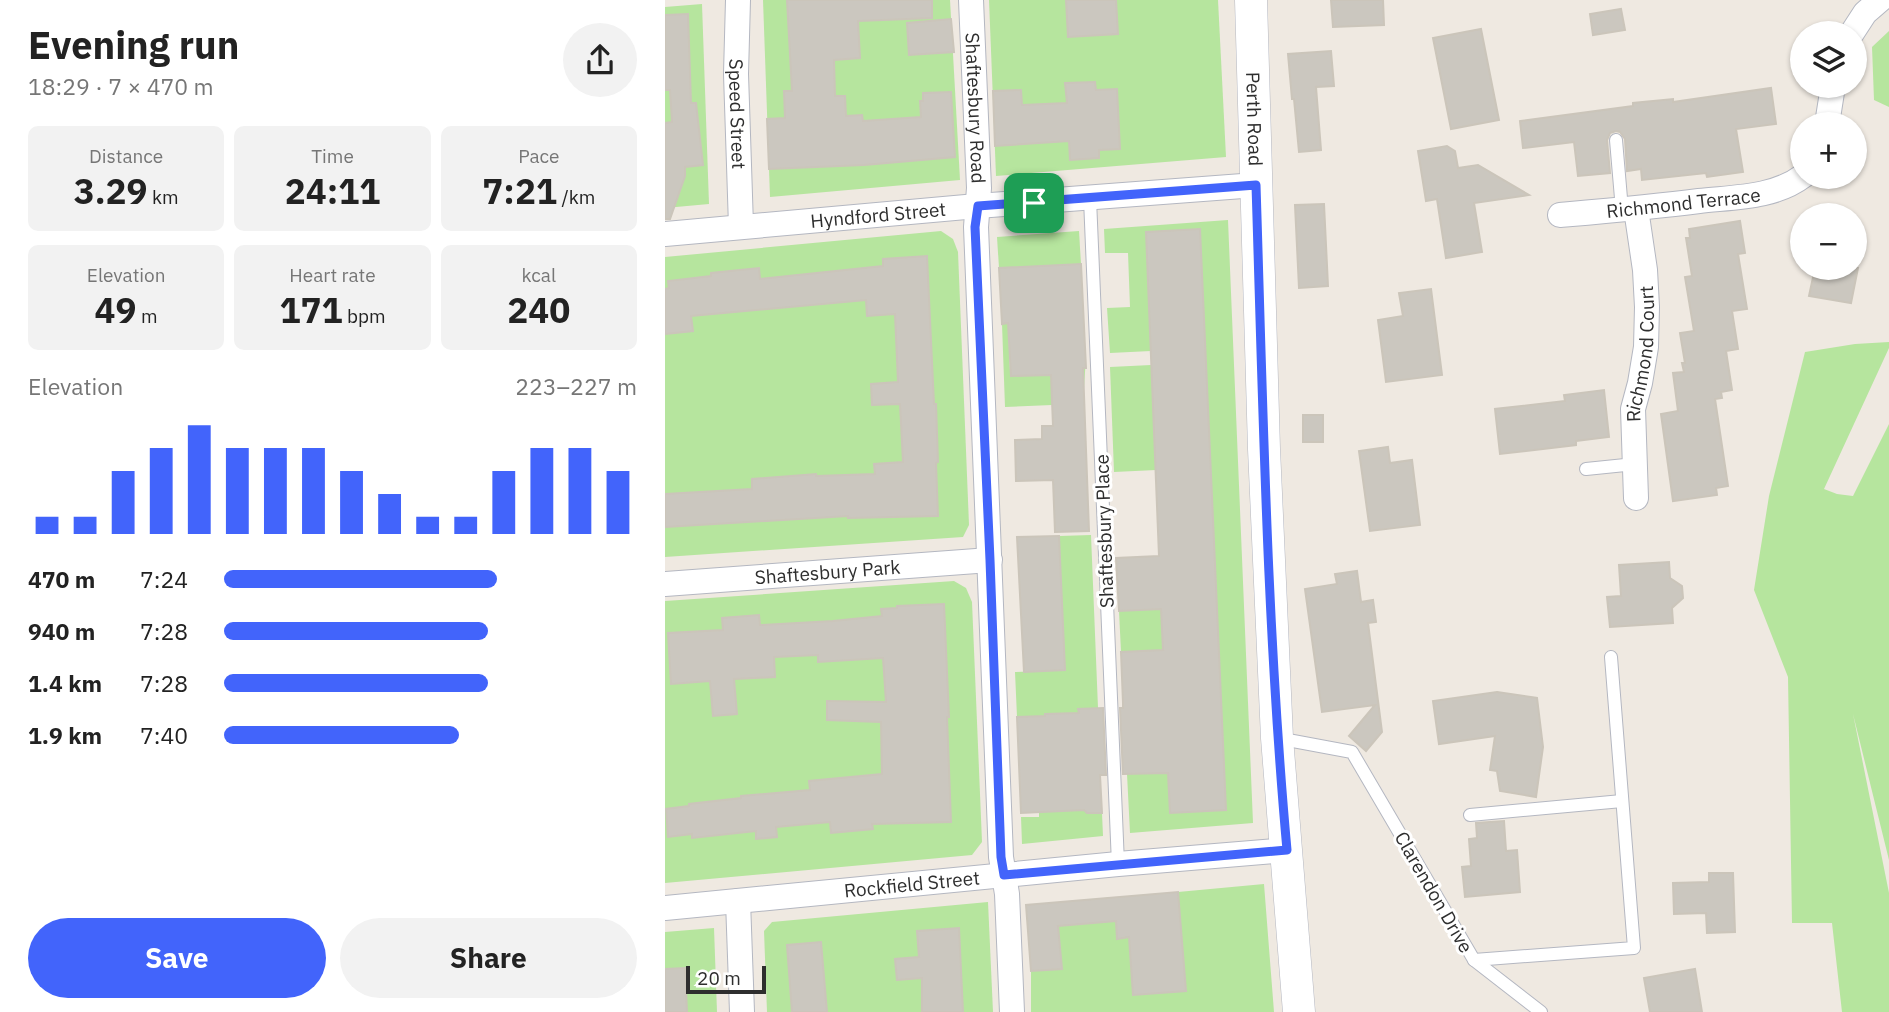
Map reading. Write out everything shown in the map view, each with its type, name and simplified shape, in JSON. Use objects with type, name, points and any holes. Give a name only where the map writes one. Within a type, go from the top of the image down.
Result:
[{"type":"street","name":"Speed Street","points":[[738,0],[736,74],[741,226]]},
{"type":"street","name":"Shaftesbury Road","points":[[971,0],[979,188],[975,227],[1001,857],[1007,894],[1012,1012]]},
{"type":"street","name":"Perth Road","points":[[1251,0],[1264,449],[1277,738],[1299,1012]]},
{"type":"street","points":[[1860,21],[1881,0]]},
{"type":"street","name":"Hyndford Street","points":[[665,234],[1256,185]]},
{"type":"street","name":"Richmond Terrace","points":[[1560,215],[1629,210],[1767,193],[1790,185]]},
{"type":"street","name":"Richmond Court","points":[[1629,210],[1645,271],[1647,307],[1646,347],[1633,409],[1636,498]]},
{"type":"street","name":"Shaftesbury Park","points":[[665,583],[990,560]]},
{"type":"street","name":"Rockfield Street","points":[[665,908],[1287,850]]},
{"type":"street","points":[[738,901],[742,1012]]},
{"type":"lane","points":[[1616,140],[1629,210]]},
{"type":"lane","name":"Shaftesbury Place","points":[[1090,199],[1118,864]]},
{"type":"lane","points":[[1586,469],[1635,464]]},
{"type":"lane","name":"Clarendon Drive","points":[[1277,738],[1352,752],[1474,960],[1634,948],[1611,657]]},
{"type":"lane","points":[[1470,815],[1622,801]]},
{"type":"lane","points":[[1474,960],[1541,1012]]},
{"type":"green space","points":[[763,0],[950,0],[960,180],[770,197]]},
{"type":"green space","points":[[989,0],[1218,0],[1226,157],[996,176]]},
{"type":"green space","points":[[702,4],[709,204],[665,208],[665,7]]},
{"type":"green space","points":[[1889,31],[1889,107],[1874,100],[1872,47]]},
{"type":"green space","points":[[1228,220],[1253,823],[1130,833],[1127,774],[1168,773],[1171,813],[1226,810],[1200,229],[1146,232],[1151,351],[1110,353],[1107,308],[1130,307],[1128,253],[1105,253],[1104,229]]},
{"type":"green space","points":[[941,231],[953,239],[958,252],[969,525],[963,537],[665,557],[665,257]]},
{"type":"green space","points":[[1079,231],[1081,264],[999,268],[997,237]]},
{"type":"green space","points":[[1008,323],[1010,371],[1016,376],[1067,358],[1086,357],[1084,388],[1051,389],[1052,405],[1005,407],[1002,324]]},
{"type":"green space","points":[[1889,342],[1889,348],[1824,489],[1853,496],[1889,424],[1889,860],[1853,714],[1889,893],[1889,1012],[1842,1012],[1832,923],[1792,923],[1788,677],[1754,590],[1769,496],[1805,352]]},
{"type":"green space","points":[[1151,365],[1156,470],[1114,472],[1110,367]]},
{"type":"green space","points":[[1091,535],[1098,708],[1078,709],[1080,750],[1059,714],[1046,714],[1047,751],[1037,717],[1017,717],[1015,672],[1065,670],[1059,536]]},
{"type":"green space","points":[[954,581],[966,588],[972,602],[982,842],[972,855],[665,883],[665,601]]},
{"type":"green space","points":[[1161,609],[1163,650],[1121,652],[1119,611]]},
{"type":"green space","points":[[1080,806],[1087,813],[1102,813],[1103,836],[1022,844],[1021,817],[1039,817],[1039,812],[1049,812],[1049,808],[1060,807],[1064,811],[1071,811]]},
{"type":"green space","points":[[1264,884],[1274,1012],[1031,1012],[1031,971],[1062,969],[1058,926],[1097,922],[1095,899],[1114,897],[1117,938],[1129,937],[1134,995],[1185,991],[1178,892]]},
{"type":"green space","points":[[988,902],[993,1012],[767,1012],[764,931],[772,922]]},
{"type":"green space","points":[[714,928],[717,1012],[665,1012],[665,932]]},
{"type":"building","points":[[787,0],[932,0],[932,18],[858,21],[860,58],[834,60],[835,96],[845,96],[846,116],[862,115],[863,121],[921,117],[920,101],[923,101],[923,93],[951,92],[955,157],[864,165],[769,169],[767,119],[785,118],[784,91],[792,91]]},
{"type":"building","points":[[1066,0],[1116,0],[1118,34],[1068,37]]},
{"type":"building","points":[[1331,0],[1383,0],[1384,25],[1333,27]]},
{"type":"building","points":[[1621,9],[1625,30],[1593,35],[1590,14]]},
{"type":"building","points":[[688,14],[691,103],[696,103],[703,165],[685,167],[685,176],[670,219],[665,219],[665,123],[672,122],[670,90],[665,90],[665,15]]},
{"type":"building","points":[[951,19],[954,52],[909,55],[907,23]]},
{"type":"building","points":[[1481,29],[1499,120],[1451,129],[1433,38]]},
{"type":"building","points":[[1331,51],[1334,86],[1316,87],[1321,150],[1299,152],[1288,54]]},
{"type":"building","points":[[1095,82],[1096,90],[1117,89],[1120,149],[1099,150],[1099,158],[1070,160],[1069,141],[995,146],[993,91],[1021,90],[1022,105],[1067,103],[1065,83]]},
{"type":"building","points":[[1771,88],[1776,124],[1736,129],[1743,172],[1707,177],[1706,173],[1642,180],[1641,169],[1627,171],[1625,139],[1616,131],[1610,133],[1607,140],[1610,173],[1578,176],[1574,142],[1523,148],[1520,121],[1633,106],[1633,103],[1673,99],[1673,102]]},
{"type":"building","points":[[1447,146],[1455,151],[1458,168],[1478,165],[1529,195],[1474,203],[1482,252],[1446,258],[1437,199],[1426,201],[1418,151]]},
{"type":"building","points":[[1324,204],[1328,286],[1299,288],[1295,205]]},
{"type":"building","points":[[1740,221],[1745,253],[1738,254],[1747,309],[1732,311],[1738,349],[1726,351],[1732,390],[1721,392],[1722,398],[1715,399],[1728,486],[1716,488],[1717,495],[1673,501],[1661,414],[1678,411],[1673,373],[1684,372],[1680,333],[1694,331],[1685,277],[1692,276],[1686,238],[1690,238],[1689,229]]},
{"type":"building","points":[[1200,229],[1226,810],[1170,813],[1168,773],[1123,774],[1121,652],[1163,650],[1161,609],[1119,611],[1116,558],[1159,556],[1146,232]]},
{"type":"building","points":[[927,256],[936,404],[938,516],[848,516],[665,527],[665,494],[752,489],[752,479],[816,474],[875,474],[874,464],[903,462],[900,404],[872,405],[871,384],[898,382],[895,314],[867,316],[866,300],[691,316],[693,331],[665,334],[665,289],[669,288],[668,281],[759,268],[760,279],[883,266],[883,259]]},
{"type":"building","points":[[1081,264],[1089,531],[1055,532],[1053,480],[1016,481],[1015,440],[1042,439],[1042,426],[1053,426],[1051,375],[1011,376],[1008,323],[1002,324],[999,268]]},
{"type":"building","points":[[1812,280],[1856,280],[1851,303],[1809,296]]},
{"type":"building","points":[[1431,289],[1442,375],[1386,382],[1378,320],[1403,316],[1399,293]]},
{"type":"building","points":[[1604,390],[1609,437],[1576,441],[1576,445],[1500,454],[1495,409],[1565,401],[1564,395]]},
{"type":"building","points":[[1303,415],[1323,415],[1323,442],[1303,442]]},
{"type":"building","points":[[1388,447],[1390,463],[1412,460],[1420,525],[1370,531],[1359,451]]},
{"type":"building","points":[[1059,536],[1065,670],[1024,672],[1017,537]]},
{"type":"building","points":[[1669,562],[1670,578],[1682,586],[1683,598],[1672,608],[1673,623],[1610,627],[1607,597],[1621,596],[1619,565]]},
{"type":"building","points":[[1357,571],[1361,602],[1373,600],[1376,622],[1368,623],[1382,732],[1366,751],[1349,736],[1375,705],[1322,712],[1305,589],[1337,584],[1335,574]]},
{"type":"building","points":[[944,604],[951,822],[872,824],[873,829],[831,833],[830,822],[776,827],[777,837],[756,839],[756,831],[692,838],[692,834],[668,837],[666,809],[741,796],[810,790],[809,781],[882,774],[881,722],[827,720],[827,701],[886,702],[883,658],[818,662],[818,655],[774,657],[775,677],[734,679],[737,714],[713,716],[710,681],[671,684],[668,633],[723,630],[722,618],[759,615],[760,625],[833,621],[882,616],[881,609],[897,606]]},
{"type":"building","points":[[1497,692],[1537,698],[1543,747],[1536,797],[1500,791],[1497,771],[1490,770],[1495,736],[1439,744],[1433,701]]},
{"type":"building","points":[[1103,708],[1106,775],[1100,775],[1102,813],[1087,813],[1084,810],[1021,813],[1017,717],[1079,713],[1078,709]]},
{"type":"building","points":[[1504,821],[1506,851],[1517,850],[1520,892],[1465,897],[1462,867],[1471,866],[1469,839],[1477,838],[1476,823]]},
{"type":"building","points":[[1709,873],[1733,873],[1735,932],[1707,933],[1706,913],[1674,914],[1673,883],[1709,882]]},
{"type":"building","points":[[1178,892],[1186,991],[1133,995],[1129,937],[1117,939],[1116,921],[1058,926],[1062,969],[1031,971],[1026,905]]},
{"type":"building","points":[[959,928],[963,1012],[922,1012],[922,978],[897,980],[895,959],[919,957],[917,931]]},
{"type":"building","points":[[821,942],[827,1012],[792,1012],[787,945]]},
{"type":"building","points":[[685,968],[687,1012],[665,1012],[665,969]]},
{"type":"building","points":[[1695,969],[1702,1012],[1650,1012],[1644,978]]},
{"type":"route","points":[[1256,185],[1277,738],[1287,850],[1004,875],[1001,857],[975,227],[978,206],[1034,203],[1256,185]]}]
